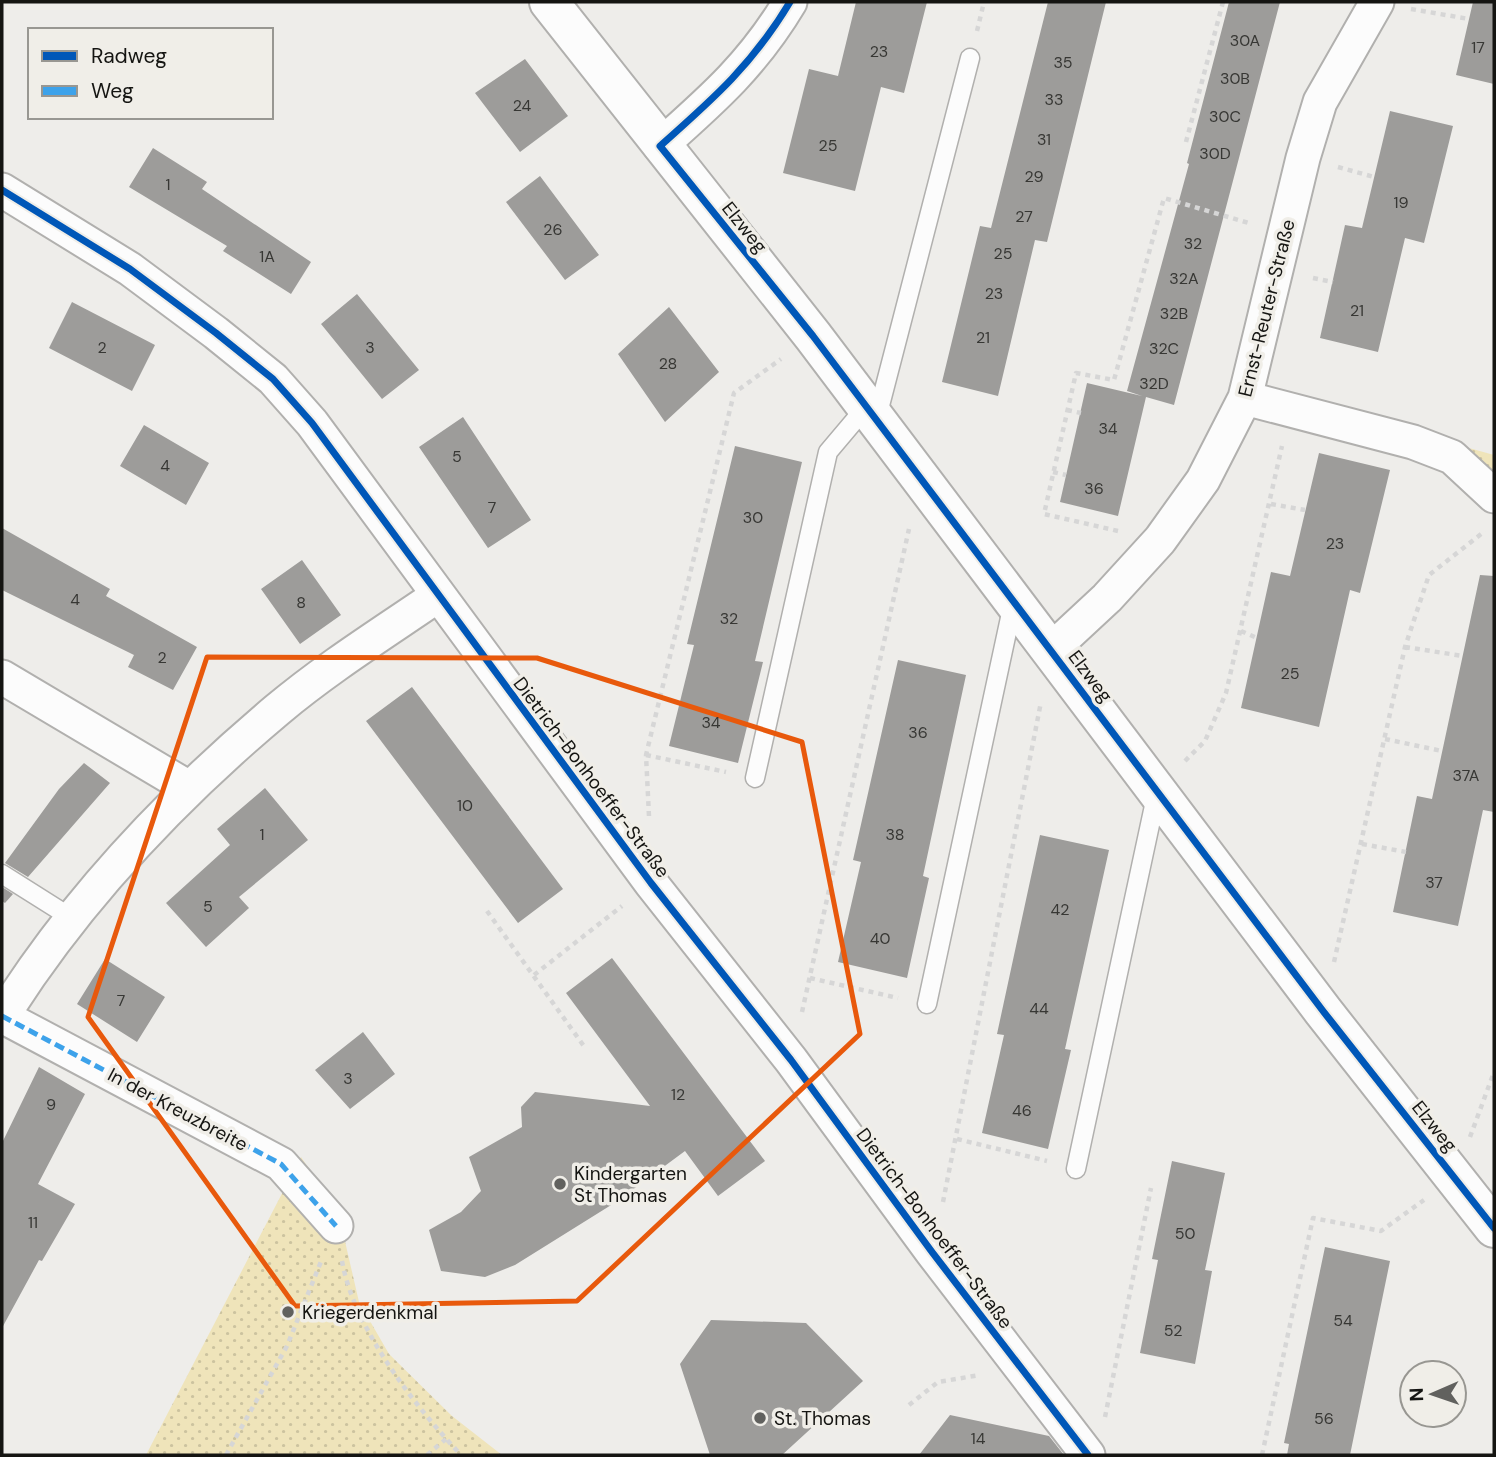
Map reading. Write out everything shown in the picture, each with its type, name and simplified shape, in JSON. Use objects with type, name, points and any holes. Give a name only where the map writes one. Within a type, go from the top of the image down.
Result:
[{"type":"street","name":"Elzweg","points":[[549,2],[660,146],[813,336],[1323,1011],[1494,1228]]},
{"type":"street","points":[[660,146],[725,89],[772,32],[790,2]]},
{"type":"street","name":"Ernst-Reuter-Straße","points":[[1051,650],[1107,598],[1160,540],[1203,480],[1245,398],[1320,102],[1376,2]]},
{"type":"street","name":"Dietrich-Bonhoeffer-Straße","points":[[2,190],[130,269],[274,379],[348,471],[437,596],[651,883],[791,1060],[932,1252],[1022,1368],[1095,1442]]},
{"type":"street","points":[[1245,398],[1413,442],[1452,457],[1494,496]]},
{"type":"street","name":"In der Kreuzbreite","points":[[335,1226],[281,1164],[2,1017],[70,917],[102,878],[189,789],[278,708],[437,596]]},
{"type":"street","points":[[2,677],[189,789]]},
{"type":"lane","points":[[755,778],[828,452],[871,414],[970,58]]},
{"type":"lane","points":[[927,1004],[1014,600]]},
{"type":"lane","points":[[1076,1169],[1157,789]]},
{"type":"lane","points":[[2,874],[70,917]]},
{"type":"path","points":[[1186,142],[1223,2]]},
{"type":"path","points":[[1376,2],[1469,19]]},
{"type":"path","points":[[1160,540],[1044,514],[1076,373],[1114,380],[1164,198],[1286,234]]},
{"type":"path","points":[[649,819],[646,755],[734,393],[813,336]]},
{"type":"path","points":[[1157,789],[1205,741],[1226,693],[1271,504],[1288,410]]},
{"type":"path","points":[[1067,411],[1080,413]]},
{"type":"path","points":[[1053,472],[1066,475]]},
{"type":"path","points":[[791,1060],[920,480]]},
{"type":"path","points":[[1271,504],[1305,510]]},
{"type":"path","points":[[1323,1011],[1405,647],[1429,575],[1494,524]]},
{"type":"path","points":[[1241,632],[1257,638]]},
{"type":"path","points":[[1405,647],[1463,656]]},
{"type":"path","points":[[932,1252],[957,1139],[1051,650]]},
{"type":"path","points":[[1385,738],[1442,751]]},
{"type":"path","points":[[646,755],[696,766]]},
{"type":"path","points":[[1362,844],[1406,852]]},
{"type":"path","points":[[534,975],[651,883]]},
{"type":"path","points":[[487,911],[586,1049]]},
{"type":"path","points":[[810,978],[877,993]]},
{"type":"path","points":[[1262,1455],[1313,1219],[1381,1231],[1456,1177],[1494,1072]]},
{"type":"path","points":[[957,1139],[1019,1154]]},
{"type":"path","points":[[1095,1442],[1151,1188]]},
{"type":"path","points":[[335,1226],[345,1281],[385,1360],[461,1455]]},
{"type":"path","points":[[226,1455],[287,1346],[335,1226]]},
{"type":"path","points":[[909,1405],[939,1382],[1022,1368]]},
{"type":"path","points":[[427,1455],[446,1439]]},
{"type":"highlighted area","points":[[207,657],[537,658],[802,742],[860,1034],[577,1301],[295,1306],[88,1017]]},
{"type":"shaded area","points":[[1469,448],[1494,455],[1494,479]]},
{"type":"shaded area","points":[[301,1157],[338,1211],[359,1302],[389,1354],[452,1416],[502,1455],[146,1455]]},
{"type":"building","points":[[856,2],[927,2],[904,93],[881,87],[855,191],[783,173],[809,69],[838,76]]},
{"type":"building","points":[[1048,2],[1106,2],[1047,242],[1035,240],[998,396],[942,382],[980,226],[991,228]]},
{"type":"building","points":[[1229,2],[1280,2],[1174,405],[1146,397],[1118,516],[1060,502],[1087,383],[1142,396],[1127,391],[1189,164],[1187,163]]},
{"type":"building","points":[[1473,2],[1494,2],[1494,84],[1456,75]]},
{"type":"building","points":[[525,59],[568,116],[520,152],[475,93]]},
{"type":"building","points":[[1390,111],[1453,126],[1424,243],[1405,238],[1378,352],[1320,338],[1345,225],[1362,228]]},
{"type":"building","points":[[153,148],[207,182],[202,189],[311,262],[291,294],[223,251],[227,246],[129,187]]},
{"type":"building","points":[[540,176],[599,255],[565,280],[506,202]]},
{"type":"building","points":[[357,294],[419,370],[382,399],[321,324]]},
{"type":"building","points":[[72,302],[155,345],[132,391],[49,348]]},
{"type":"building","points":[[669,307],[719,372],[665,422],[618,354]]},
{"type":"building","points":[[463,417],[531,520],[488,548],[419,447]]},
{"type":"building","points":[[144,425],[209,463],[186,505],[120,466]]},
{"type":"building","points":[[735,446],[802,462],[755,661],[763,662],[738,763],[669,746],[694,645],[687,644]]},
{"type":"building","points":[[1319,453],[1390,470],[1360,593],[1350,590],[1319,727],[1241,708],[1271,572],[1290,576]]},
{"type":"building","points":[[2,528],[110,589],[106,596],[197,647],[173,690],[128,667],[134,655],[2,590]]},
{"type":"building","points":[[302,560],[341,615],[300,644],[261,589]]},
{"type":"building","points":[[1480,575],[1494,576],[1494,812],[1483,810],[1458,926],[1393,912],[1417,796],[1432,799]]},
{"type":"building","points":[[898,660],[966,675],[923,876],[929,878],[907,978],[838,962],[861,862],[853,860]]},
{"type":"building","points":[[412,687],[563,889],[518,923],[366,721]]},
{"type":"building","points":[[84,763],[110,783],[28,877],[5,863],[59,789]]},
{"type":"building","points":[[265,788],[308,840],[239,897],[249,908],[206,947],[166,903],[230,845],[217,829]]},
{"type":"building","points":[[1040,835],[1109,850],[1065,1049],[1071,1050],[1048,1149],[982,1133],[1004,1035],[997,1034]]},
{"type":"building","points":[[2,887],[13,894],[5,903],[2,901]]},
{"type":"building","points":[[612,958],[765,1161],[718,1196],[685,1151],[616,1202],[515,1265],[485,1277],[441,1271],[429,1230],[461,1212],[481,1191],[469,1157],[522,1127],[521,1107],[535,1092],[650,1106],[566,993]]},
{"type":"building","points":[[105,959],[165,997],[137,1042],[77,1004]]},
{"type":"building","points":[[363,1032],[395,1074],[350,1109],[315,1070]]},
{"type":"building","points":[[39,1067],[85,1094],[38,1184],[75,1204],[42,1261],[39,1260],[2,1328],[2,1143]]},
{"type":"building","points":[[1172,1161],[1225,1173],[1205,1270],[1212,1271],[1195,1364],[1140,1353],[1158,1260],[1152,1259]]},
{"type":"building","points":[[1325,1247],[1390,1261],[1350,1455],[1287,1455],[1289,1444],[1284,1443]]},
{"type":"building","name":"St. Thomas","points":[[711,1320],[806,1323],[863,1381],[782,1455],[710,1455],[680,1364]]},
{"type":"building","points":[[950,1415],[1049,1436],[1064,1455],[919,1455]]},
{"type":"marked path","points":[[2,1016],[281,1164],[336,1226]]},
{"type":"cycle path","points":[[790,2],[747,62],[715,96],[660,146],[813,336],[1323,1011],[1494,1228]]},
{"type":"cycle path","points":[[2,190],[130,269],[216,333],[273,379],[312,423],[651,883],[791,1060],[932,1252],[1088,1455]]},
{"type":"place","name":"Kindergarten St Thomas","points":[[560,1184]]},
{"type":"place","name":"Kriegerdenkmal","points":[[288,1312]]},
{"type":"place","name":"St. Thomas","points":[[760,1418]]}]
